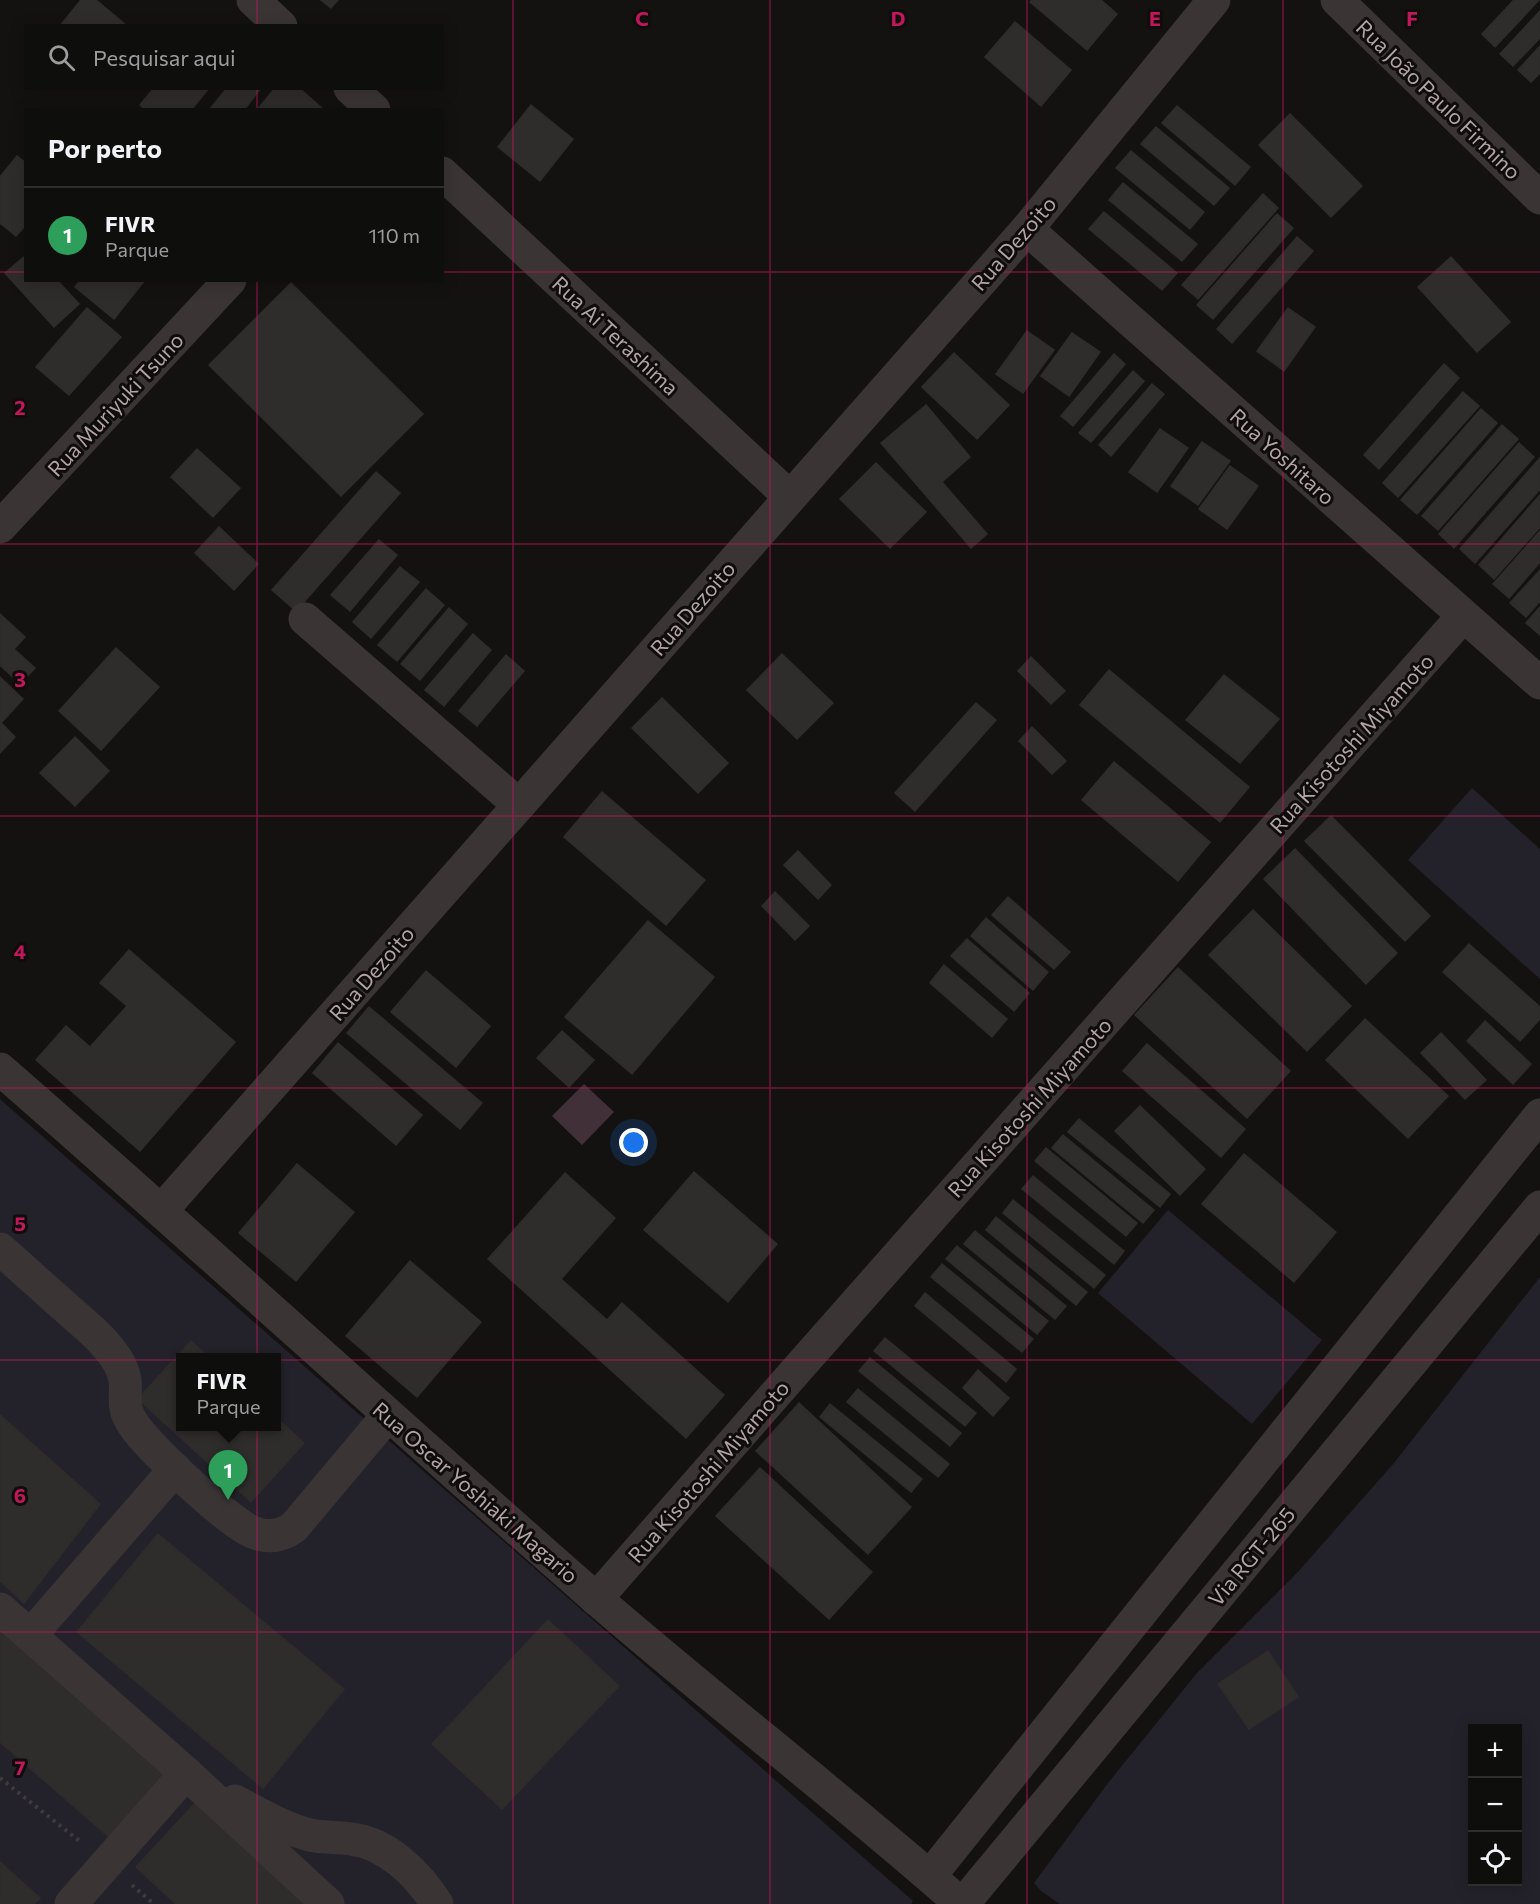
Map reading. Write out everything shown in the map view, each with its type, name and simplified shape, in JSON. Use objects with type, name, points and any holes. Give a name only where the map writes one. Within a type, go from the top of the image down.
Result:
[{"type":"street","points":[[253,0],[279,24]]},
{"type":"street","name":"Rua Dezoito","points":[[162,1210],[1027,228],[1214,0]]},
{"type":"street","name":"Rua João Paulo Firmino","points":[[1337,0],[1540,198]]},
{"type":"street","points":[[352,90],[372,108]]},
{"type":"street","name":"Rua Ai Terashima","points":[[444,175],[790,497]]},
{"type":"street","name":"Rua Yoshitaro","points":[[1027,228],[1540,683]]},
{"type":"street","name":"Rua Muriyuki Tsuno","points":[[0,527],[228,282]]},
{"type":"street","name":"Rua Kisotoshi Miyamoto","points":[[596,1599],[1463,616]]},
{"type":"street","points":[[305,618],[519,805]]},
{"type":"street","name":"Rua Oscar Yoshiaki Magario","points":[[0,1068],[596,1599],[962,1904]]},
{"type":"street","points":[[930,1876],[1540,1115]]},
{"type":"street","name":"Via RGT-265","points":[[962,1904],[1540,1208]]},
{"type":"street","points":[[0,1249],[104,1343],[123,1372],[124,1400],[127,1413],[134,1425],[175,1469],[237,1524],[254,1533],[270,1536],[306,1532],[388,1415]]},
{"type":"street","points":[[30,1636],[175,1469]]},
{"type":"street","points":[[0,1609],[186,1773],[328,1904]]},
{"type":"street","points":[[71,1904],[186,1773]]},
{"type":"street","points":[[186,1773],[270,1821],[326,1838],[363,1841],[384,1851],[406,1867],[427,1889],[437,1904]]},
{"type":"path","points":[[0,1778],[154,1904]]},
{"type":"shaded area","points":[[1472,788],[1540,849],[1540,979],[1408,860]]},
{"type":"shaded area","points":[[584,1084],[614,1112],[582,1145],[552,1116]]},
{"type":"shaded area","points":[[0,1099],[913,1901],[911,1904],[0,1904]]},
{"type":"shaded area","points":[[1168,1210],[1322,1340],[1252,1424],[1098,1293]]},
{"type":"shaded area","points":[[1540,1277],[1540,1904],[1060,1904],[1041,1891],[1034,1883],[1108,1783],[1197,1673],[1297,1573],[1394,1463]]},
{"type":"building","points":[[81,0],[96,0],[125,24],[62,24]]},
{"type":"building","points":[[321,0],[338,0],[331,8]]},
{"type":"building","points":[[1032,0],[1101,0],[1117,14],[1087,50],[1030,2]]},
{"type":"building","points":[[1514,0],[1539,0],[1495,47],[1482,34]]},
{"type":"building","points":[[1540,11],[1540,38],[1513,66],[1500,54]]},
{"type":"building","points":[[1015,22],[1071,70],[1041,106],[985,57]]},
{"type":"building","points":[[1540,46],[1540,73],[1531,82],[1518,70]]},
{"type":"building","points":[[152,90],[207,90],[193,108],[144,108],[140,105]]},
{"type":"building","points":[[225,90],[259,90],[246,108],[211,108]]},
{"type":"building","points":[[273,90],[301,90],[322,108],[259,108]]},
{"type":"building","points":[[531,105],[573,139],[540,181],[498,147]]},
{"type":"building","points":[[1177,106],[1250,167],[1235,185],[1162,123]]},
{"type":"building","points":[[1290,114],[1362,186],[1331,217],[1259,145]]},
{"type":"building","points":[[1156,127],[1229,188],[1214,205],[1141,144]]},
{"type":"building","points":[[1131,151],[1204,212],[1190,229],[1116,168]]},
{"type":"building","points":[[17,156],[24,161],[24,227],[16,236],[0,223],[0,177]]},
{"type":"building","points":[[1123,183],[1197,244],[1182,261],[1109,200]]},
{"type":"building","points":[[1263,194],[1278,208],[1198,299],[1182,285]]},
{"type":"building","points":[[1104,212],[1177,273],[1162,290],[1089,229]]},
{"type":"building","points":[[1277,214],[1293,228],[1213,319],[1197,305]]},
{"type":"building","points":[[1297,237],[1313,251],[1232,343],[1217,329]]},
{"type":"building","points":[[24,257],[24,282],[59,282],[79,304],[54,327],[5,273]]},
{"type":"building","points":[[1451,257],[1510,322],[1477,352],[1418,287]]},
{"type":"building","points":[[79,282],[143,282],[114,319],[75,287]]},
{"type":"building","points":[[291,283],[423,414],[341,496],[209,365]]},
{"type":"building","points":[[87,308],[121,337],[69,395],[36,367]]},
{"type":"building","points":[[1288,308],[1315,327],[1284,371],[1257,351]]},
{"type":"building","points":[[1027,331],[1054,350],[1023,393],[996,374]]},
{"type":"building","points":[[1072,333],[1100,352],[1069,396],[1041,376]]},
{"type":"building","points":[[954,353],[1009,405],[977,439],[922,387]]},
{"type":"building","points":[[1114,354],[1125,364],[1073,426],[1061,416]]},
{"type":"building","points":[[1444,364],[1459,378],[1379,469],[1364,455]]},
{"type":"building","points":[[1133,371],[1144,381],[1091,442],[1079,433]]},
{"type":"building","points":[[1152,384],[1164,394],[1111,456],[1099,445]]},
{"type":"building","points":[[1463,392],[1479,406],[1398,497],[1383,483]]},
{"type":"building","points":[[926,405],[970,457],[942,482],[987,534],[971,548],[881,443]]},
{"type":"building","points":[[1481,409],[1497,423],[1417,514],[1401,500]]},
{"type":"building","points":[[1502,425],[1518,439],[1438,530],[1422,516]]},
{"type":"building","points":[[1160,429],[1188,448],[1157,492],[1129,472]]},
{"type":"building","points":[[1202,442],[1230,461],[1198,505],[1171,486]]},
{"type":"building","points":[[1519,443],[1534,457],[1454,548],[1439,534]]},
{"type":"building","points":[[197,449],[240,488],[213,517],[171,477]]},
{"type":"building","points":[[1540,458],[1540,489],[1475,563],[1460,549]]},
{"type":"building","points":[[876,463],[926,512],[890,548],[840,499]]},
{"type":"building","points":[[1230,466],[1258,486],[1227,529],[1199,509]]},
{"type":"building","points":[[376,472],[400,493],[296,611],[272,590]]},
{"type":"building","points":[[1540,495],[1540,527],[1494,579],[1479,565]]},
{"type":"building","points":[[219,527],[258,564],[234,590],[195,553]]},
{"type":"building","points":[[1540,531],[1540,562],[1509,598],[1493,584]]},
{"type":"building","points":[[379,540],[397,555],[350,611],[331,595]]},
{"type":"building","points":[[400,567],[419,582],[371,638],[353,622]]},
{"type":"building","points":[[1540,570],[1540,601],[1526,617],[1510,603]]},
{"type":"building","points":[[426,589],[444,605],[397,661],[378,645]]},
{"type":"building","points":[[1540,607],[1540,635],[1526,623]]},
{"type":"building","points":[[449,608],[467,624],[420,680],[401,664]]},
{"type":"building","points":[[0,614],[25,637],[14,649],[35,668],[20,684],[0,665]]},
{"type":"building","points":[[473,634],[491,650],[444,706],[425,690]]},
{"type":"building","points":[[116,648],[159,687],[101,750],[59,711]]},
{"type":"building","points":[[782,654],[833,703],[797,739],[747,690]]},
{"type":"building","points":[[506,655],[524,671],[477,726],[459,711]]},
{"type":"building","points":[[1031,657],[1065,691],[1051,704],[1018,671]]},
{"type":"building","points":[[1109,670],[1249,787],[1220,822],[1080,705]]},
{"type":"building","points":[[1224,675],[1279,719],[1240,763],[1186,720]]},
{"type":"building","points":[[0,677],[23,699],[1,723],[15,737],[0,753]]},
{"type":"building","points":[[662,698],[728,763],[698,793],[632,728]]},
{"type":"building","points":[[976,703],[996,720],[915,811],[895,793]]},
{"type":"building","points":[[1032,727],[1066,761],[1052,774],[1019,741]]},
{"type":"building","points":[[75,737],[109,771],[75,806],[40,773]]},
{"type":"building","points":[[1114,762],[1210,842],[1178,881],[1082,800]]},
{"type":"building","points":[[602,792],[705,880],[666,925],[564,837]]},
{"type":"building","points":[[1331,816],[1430,916],[1405,941],[1305,841]]},
{"type":"building","points":[[1295,849],[1397,953],[1366,984],[1264,879]]},
{"type":"building","points":[[798,851],[831,885],[818,899],[784,865]]},
{"type":"building","points":[[775,892],[809,926],[795,940],[762,906]]},
{"type":"building","points":[[1008,897],[1070,952],[1054,969],[992,915]]},
{"type":"building","points":[[1253,910],[1351,1006],[1307,1051],[1209,955]]},
{"type":"building","points":[[986,918],[1048,972],[1033,990],[971,936]]},
{"type":"building","points":[[648,921],[714,977],[632,1074],[565,1017]]},
{"type":"building","points":[[967,939],[1029,993],[1014,1011],[951,956]]},
{"type":"building","points":[[1469,944],[1540,1007],[1540,1019],[1520,1041],[1443,972]]},
{"type":"building","points":[[129,950],[235,1042],[140,1151],[36,1060],[66,1026],[90,1047],[127,1006],[100,983]]},
{"type":"building","points":[[944,965],[1007,1019],[992,1037],[930,983]]},
{"type":"building","points":[[1178,968],[1290,1071],[1247,1118],[1135,1015]]},
{"type":"building","points":[[426,971],[490,1026],[456,1067],[391,1012]]},
{"type":"building","points":[[369,1007],[482,1103],[460,1129],[347,1033]]},
{"type":"building","points":[[1365,1019],[1448,1096],[1408,1138],[1326,1060]]},
{"type":"building","points":[[1485,1021],[1531,1064],[1513,1084],[1467,1041]]},
{"type":"building","points":[[562,1031],[594,1060],[569,1087],[537,1058]]},
{"type":"building","points":[[1441,1033],[1486,1080],[1465,1099],[1421,1053]]},
{"type":"building","points":[[338,1043],[422,1115],[396,1145],[313,1073]]},
{"type":"building","points":[[1147,1044],[1245,1129],[1221,1157],[1123,1071]]},
{"type":"building","points":[[1140,1106],[1205,1169],[1180,1195],[1115,1131]]},
{"type":"building","points":[[1079,1119],[1170,1194],[1160,1207],[1068,1132]]},
{"type":"building","points":[[1063,1135],[1154,1210],[1143,1223],[1052,1148]]},
{"type":"building","points":[[1046,1148],[1137,1223],[1126,1236],[1035,1161]]},
{"type":"building","points":[[1244,1154],[1336,1232],[1294,1282],[1202,1204]]},
{"type":"building","points":[[297,1164],[354,1212],[296,1281],[239,1233]]},
{"type":"building","points":[[694,1172],[777,1244],[728,1302],[644,1230]]},
{"type":"building","points":[[565,1173],[615,1218],[561,1279],[607,1320],[622,1303],[724,1395],[686,1438],[488,1259]]},
{"type":"building","points":[[1033,1176],[1124,1251],[1114,1264],[1022,1189]]},
{"type":"building","points":[[1013,1200],[1105,1275],[1094,1288],[1003,1213]]},
{"type":"building","points":[[996,1217],[1087,1292],[1076,1305],[986,1230]]},
{"type":"building","points":[[975,1231],[1066,1306],[1055,1319],[964,1244]]},
{"type":"building","points":[[957,1246],[1048,1321],[1037,1334],[946,1259]]},
{"type":"building","points":[[410,1261],[481,1322],[417,1397],[346,1336]]},
{"type":"building","points":[[942,1264],[1033,1339],[1022,1352],[931,1277]]},
{"type":"building","points":[[925,1293],[1016,1369],[1006,1382],[915,1306]]},
{"type":"building","points":[[885,1338],[976,1413],[965,1426],[874,1351]]},
{"type":"building","points":[[191,1341],[204,1353],[180,1353]]},
{"type":"building","points":[[176,1357],[176,1431],[281,1431],[281,1422],[304,1443],[251,1502],[138,1399]]},
{"type":"building","points":[[870,1358],[961,1433],[950,1446],[859,1371]]},
{"type":"building","points":[[978,1370],[1009,1398],[993,1416],[963,1388]]},
{"type":"building","points":[[858,1389],[949,1464],[938,1477],[847,1402]]},
{"type":"building","points":[[799,1403],[911,1507],[868,1554],[756,1451]]},
{"type":"building","points":[[830,1404],[922,1479],[911,1492],[820,1417]]},
{"type":"building","points":[[0,1415],[100,1504],[24,1603],[0,1581]]},
{"type":"building","points":[[760,1468],[872,1572],[829,1619],[716,1516]]},
{"type":"building","points":[[158,1534],[344,1689],[263,1788],[77,1632]]},
{"type":"building","points":[[548,1620],[619,1686],[502,1809],[432,1744]]},
{"type":"building","points":[[0,1631],[164,1774],[109,1837],[0,1742]]},
{"type":"building","points":[[1268,1651],[1298,1697],[1249,1729],[1218,1684]]},
{"type":"building","points":[[197,1801],[309,1904],[176,1904],[136,1867]]},
{"type":"building","points":[[0,1862],[40,1898],[34,1904],[0,1904]]},
{"type":"place","name":"FIVR","points":[[228,1500]]}]
